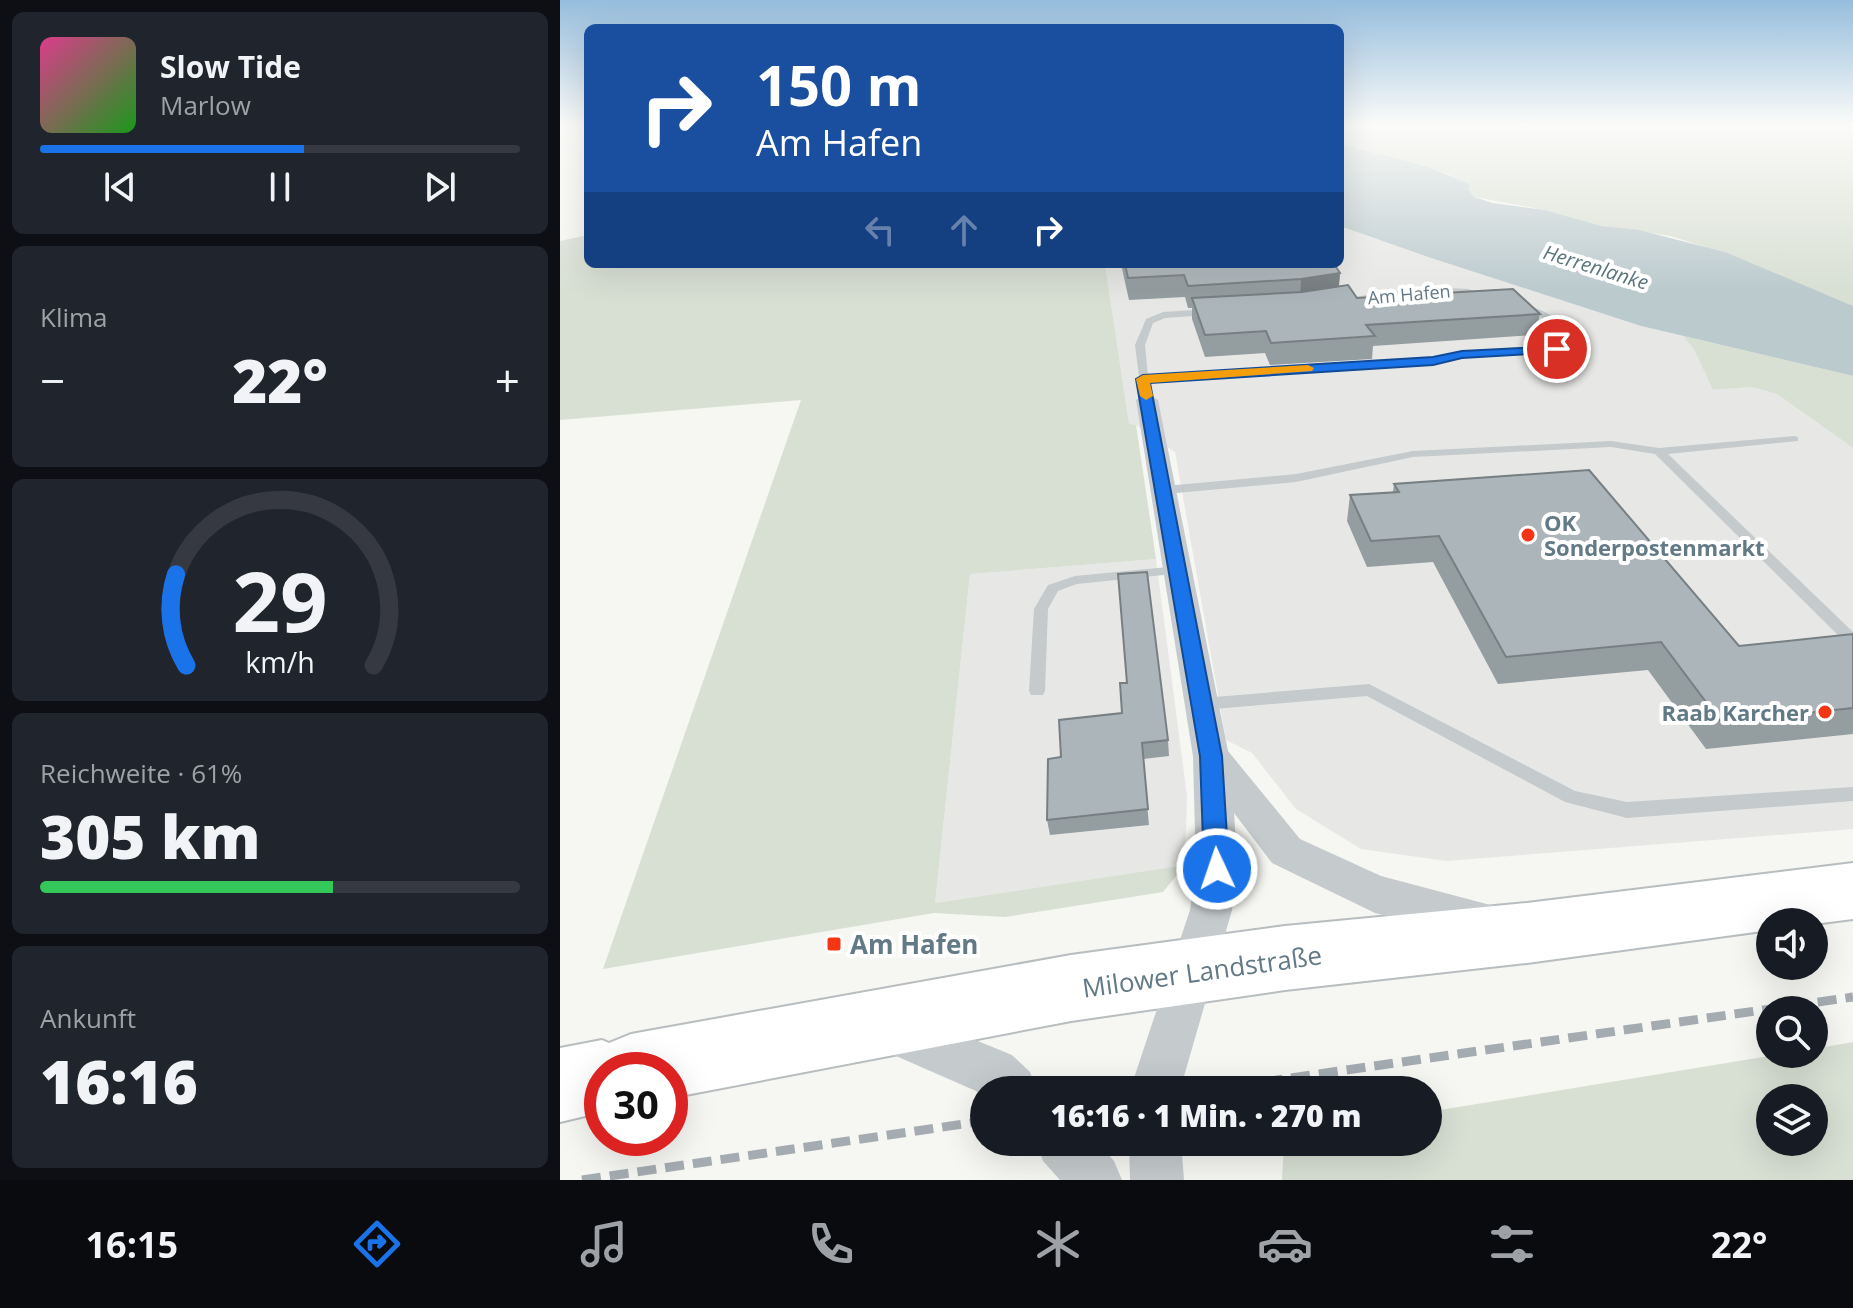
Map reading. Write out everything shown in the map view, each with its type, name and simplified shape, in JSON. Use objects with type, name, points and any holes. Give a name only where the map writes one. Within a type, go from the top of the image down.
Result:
[{"type":"main road","name":"Milower Landstraße","points":[[688,1059],[1071,988],[1853,891]]},
{"type":"main road","points":[[560,1085],[584,1080]]},
{"type":"street","points":[[1145,390],[1211,756],[1217,869],[1211,910],[1159,1076]]},
{"type":"street","name":"Milower Landstraße","points":[[1211,756],[1286,851],[1375,894],[1527,933]]},
{"type":"street","points":[[880,1024],[997,1076]]},
{"type":"street","points":[[1074,1156],[1095,1180]]},
{"type":"street","points":[[1156,1156],[1157,1180]]},
{"type":"lane","name":"Am Hafen","points":[[1330,302],[1390,293],[1460,290],[1496,299]]},
{"type":"lane","points":[[1224,311],[1163,315],[1149,321],[1140,345],[1145,390],[1433,361],[1462,354],[1567,347],[1569,336],[1561,324],[1547,315],[1509,303]]},
{"type":"lane","points":[[1165,490],[1296,478],[1413,454],[1611,444],[1659,451],[1794,439]]},
{"type":"lane","points":[[1659,451],[1853,641]]},
{"type":"lane","points":[[1037,691],[1041,609],[1053,588],[1075,580],[1178,570]]},
{"type":"lane","points":[[1203,704],[1369,690],[1571,797],[1627,810],[1853,794]]},
{"type":"shaded area","points":[[1461,180],[1853,180],[1853,306],[1725,253],[1670,236],[1602,226],[1545,210],[1474,197],[1467,189],[1470,185]]},
{"type":"shaded area","points":[[1344,227],[1641,326],[1683,336],[1694,348],[1714,390],[1751,387],[1777,394],[1853,448],[1853,829],[1446,861],[1361,849],[1296,809],[1252,753],[1226,740],[1175,452],[1136,425],[1129,425],[1106,268],[1344,268]]},
{"type":"shaded area","points":[[584,236],[584,268],[1106,268],[1129,424],[1136,425],[1156,559],[970,574],[935,903],[1185,865],[1163,892],[1005,917],[934,913],[603,969],[801,400],[560,420],[560,241]]},
{"type":"shaded area","points":[[1683,336],[1853,376],[1853,448],[1777,394],[1751,387],[1713,390],[1694,349]]},
{"type":"shaded area","points":[[1156,559],[1187,796],[1185,865],[935,903],[970,574]]},
{"type":"shaded area","points":[[1853,1042],[1853,1180],[1282,1180],[1283,1156],[1442,1156],[1442,1110],[1756,1058],[1756,1068],[1828,1068],[1828,1046]]},
{"type":"water","name":"Herrenlanke","points":[[1344,180],[1460,180],[1470,185],[1468,189],[1474,197],[1493,203],[1545,210],[1602,226],[1639,230],[1725,252],[1853,306],[1853,376],[1641,326],[1344,227]]},
{"type":"building","points":[[1126,268],[1337,268],[1340,273],[1301,279],[1188,286],[1184,275],[1128,278]]},
{"type":"building","points":[[1348,285],[1357,298],[1513,289],[1540,314],[1366,325],[1375,336],[1271,343],[1266,331],[1205,335],[1192,298],[1302,292]]},
{"type":"building","points":[[1589,470],[1739,646],[1853,634],[1853,708],[1721,722],[1661,642],[1506,657],[1439,536],[1371,541],[1350,495],[1399,492],[1394,484]]},
{"type":"building","points":[[1147,572],[1168,740],[1142,743],[1148,809],[1047,820],[1048,759],[1061,757],[1059,720],[1122,713],[1120,683],[1127,683],[1118,574]]},
{"type":"railway","points":[[1305,1076],[1853,997]]},
{"type":"railway","points":[[582,1180],[970,1123]]},
{"type":"slow traffic","points":[[1146,396],[1143,379],[1308,368]]},
{"type":"place","name":"OK Sonderpostenmarkt","points":[[1528,535]]},
{"type":"place","name":"Raab Karcher","points":[[1825,712]]},
{"type":"place","name":"Am Hafen","points":[[834,944]]},
{"type":"route","points":[[1217,869],[1211,756],[1143,379],[1433,361],[1462,354],[1557,349]]}]
